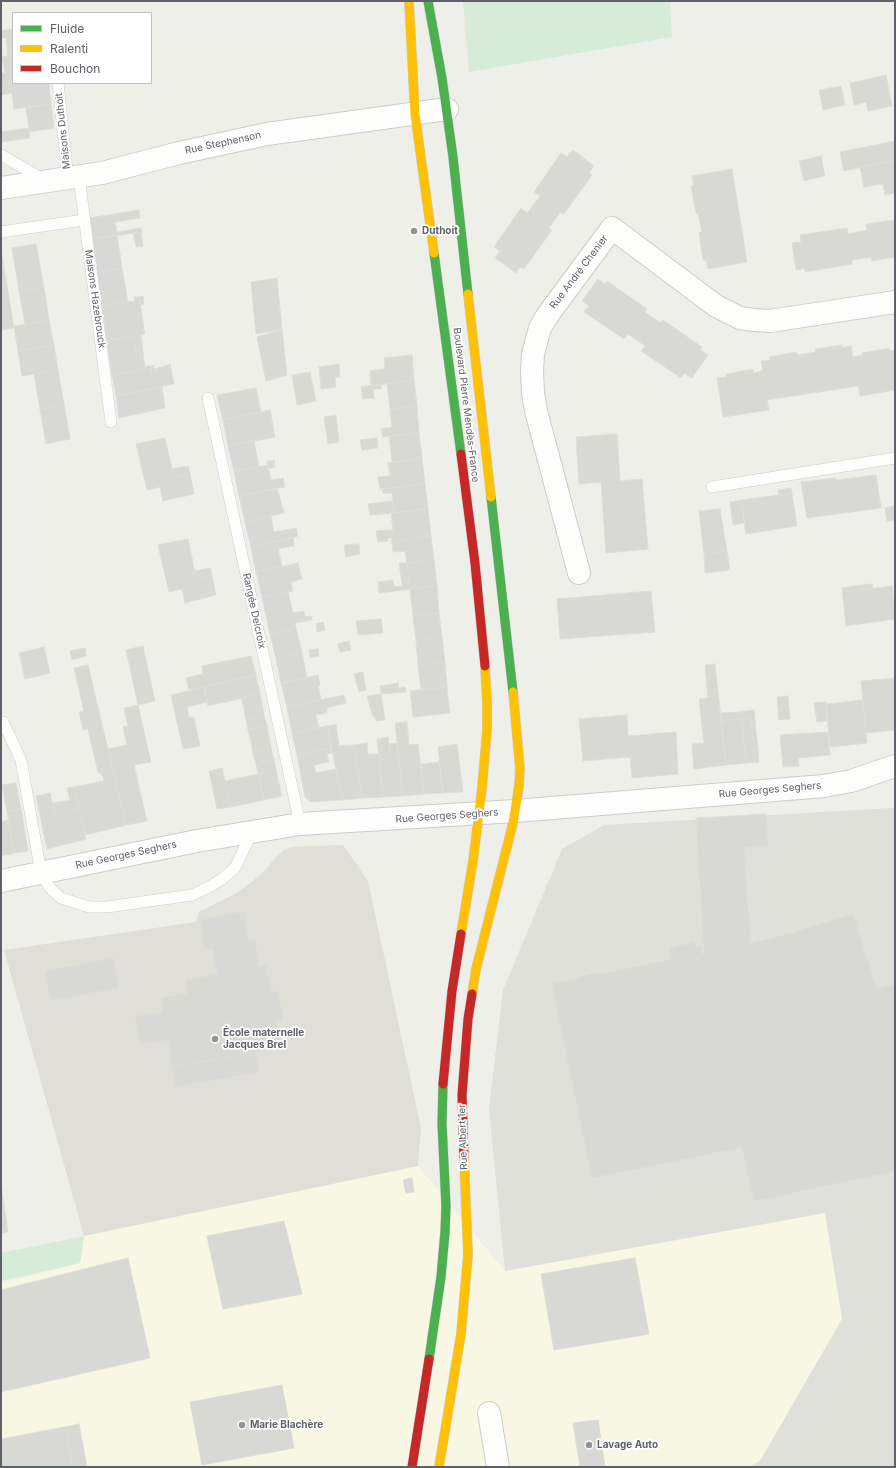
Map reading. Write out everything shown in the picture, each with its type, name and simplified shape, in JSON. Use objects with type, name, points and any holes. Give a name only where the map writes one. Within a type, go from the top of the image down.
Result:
[{"type":"street","name":"Boulevard Pierre Mendès-France","points":[[409,1],[411,62],[415,114],[452,381],[475,563],[483,641],[487,702],[487,730],[479,813]]},
{"type":"street","name":"Boulevard Pierre Mendès-France","points":[[428,1],[447,109],[470,317],[478,372],[518,745],[519,786],[515,811]]},
{"type":"street","name":"Rue Stephenson","points":[[1,188],[102,173],[179,153],[267,134],[447,109]]},
{"type":"street","name":"Rue André Chenier","points":[[579,573],[536,411],[532,386],[533,354],[540,328],[547,316],[612,228],[716,306],[740,318],[770,321],[895,302]]},
{"type":"street","name":"Rue Georges Seghers","points":[[1,881],[204,840],[300,824],[515,811],[824,786],[851,780],[895,766]]},
{"type":"street","name":"Rue Albert 1er","points":[[439,1467],[461,1334],[468,1254],[462,1095],[468,1019],[476,969],[515,811]]},
{"type":"street","name":"Rue Albert 1er","points":[[412,1467],[437,1308],[445,1232],[446,1206],[442,1124],[448,1018],[456,960],[473,861],[479,813]]},
{"type":"street","points":[[489,1413],[498,1467]]},
{"type":"lane","name":"Maisons Duthoit","points":[[58,84],[74,178]]},
{"type":"lane","points":[[1,155],[46,181]]},
{"type":"lane","name":"Maisons Hazebrouck","points":[[74,178],[84,220],[111,422]]},
{"type":"lane","points":[[1,232],[84,220]]},
{"type":"lane","name":"Rangée Delcroix","points":[[208,398],[300,824]]},
{"type":"lane","points":[[712,487],[895,458]]},
{"type":"lane","points":[[1,722],[3,722],[21,760],[41,873],[50,888],[61,898],[89,907],[107,907],[192,895],[222,879],[235,868],[252,832]]},
{"type":"shaded area","points":[[463,1],[670,1],[672,37],[469,72]]},
{"type":"shaded area","points":[[895,808],[895,1467],[749,1467],[760,1461],[842,1319],[825,1213],[505,1271],[489,1109],[503,990],[562,849],[604,825]]},
{"type":"shaded area","name":"École maternelle Jacques Brel","points":[[343,845],[368,881],[421,1128],[418,1166],[84,1236],[4,950],[196,922],[199,912],[235,894],[253,881],[284,850],[291,847]]},
{"type":"shaded area","points":[[418,1166],[505,1271],[825,1213],[842,1319],[760,1461],[749,1467],[1,1467],[1,1284],[80,1263],[84,1236]]},
{"type":"shaded area","points":[[84,1236],[80,1263],[1,1281],[1,1253]]},
{"type":"building","points":[[12,29],[12,56],[8,56],[5,30]]},
{"type":"building","points":[[5,30],[6,38],[1,38],[1,31]]},
{"type":"building","points":[[12,56],[12,84],[1,85],[1,73],[5,73],[2,57]]},
{"type":"building","points":[[886,75],[892,106],[868,111],[866,102],[854,105],[850,83]]},
{"type":"building","points":[[12,84],[49,84],[51,104],[14,109],[12,93],[1,95],[1,85]]},
{"type":"building","points":[[841,86],[845,105],[823,110],[819,90]]},
{"type":"building","points":[[51,104],[54,128],[29,132],[30,138],[1,142],[1,132],[29,128],[26,108]]},
{"type":"building","points":[[895,141],[895,160],[844,171],[840,152]]},
{"type":"building","points":[[573,150],[594,166],[589,173],[592,175],[564,214],[560,212],[549,228],[552,230],[524,269],[520,267],[516,273],[495,258],[500,251],[494,247],[521,208],[527,213],[540,196],[534,192],[561,153],[567,157]]},
{"type":"building","points":[[821,156],[825,176],[804,181],[799,161]]},
{"type":"building","points":[[895,160],[895,193],[885,195],[883,184],[864,187],[860,167]]},
{"type":"building","points":[[732,169],[747,262],[708,269],[706,260],[703,260],[699,232],[702,232],[698,213],[696,213],[691,186],[694,186],[692,176]]},
{"type":"building","points":[[139,210],[140,218],[115,222],[117,232],[141,228],[142,232],[92,239],[89,218]]},
{"type":"building","points":[[895,220],[895,257],[872,261],[871,257],[852,260],[852,264],[805,272],[805,268],[796,270],[792,243],[801,242],[800,235],[847,228],[848,234],[867,230],[866,224]]},
{"type":"building","points":[[141,232],[143,246],[136,247],[133,233]]},
{"type":"building","points":[[117,235],[122,268],[97,273],[92,239]]},
{"type":"building","points":[[36,244],[44,287],[19,291],[12,248]]},
{"type":"building","points":[[1,250],[14,328],[1,330]]},
{"type":"building","points":[[122,268],[128,302],[102,306],[97,273]]},
{"type":"building","points":[[277,278],[282,329],[256,334],[251,282]]},
{"type":"building","points":[[598,279],[605,284],[607,281],[647,309],[645,312],[661,323],[663,320],[702,347],[700,350],[708,355],[692,378],[684,373],[681,378],[641,351],[645,346],[628,334],[624,339],[584,312],[589,306],[582,301]]},
{"type":"building","points":[[44,287],[49,320],[25,324],[19,291]]},
{"type":"building","points":[[143,296],[144,304],[140,305],[139,297]]},
{"type":"building","points":[[134,297],[139,297],[145,334],[107,341],[102,306],[135,301]]},
{"type":"building","points":[[49,320],[54,345],[18,351],[14,326]]},
{"type":"building","points":[[282,329],[287,375],[266,381],[257,337]]},
{"type":"building","points":[[141,335],[145,369],[139,370],[133,336]]},
{"type":"building","points":[[133,336],[139,370],[112,375],[107,341]]},
{"type":"building","points":[[54,345],[58,370],[22,376],[18,351]]},
{"type":"building","points":[[842,345],[842,348],[851,346],[853,357],[863,355],[862,353],[889,348],[890,351],[895,350],[895,390],[860,396],[858,386],[767,400],[769,410],[723,417],[717,378],[727,377],[726,374],[753,369],[753,373],[763,371],[761,361],[770,360],[769,357],[796,352],[797,355],[816,352],[815,349]]},
{"type":"building","points":[[412,355],[414,380],[371,386],[370,371],[385,369],[384,358]]},
{"type":"building","points":[[170,364],[174,384],[116,396],[112,375],[145,369],[145,366],[151,366],[151,373],[155,372],[155,369]]},
{"type":"building","points":[[339,364],[340,377],[335,378],[336,387],[321,389],[319,367]]},
{"type":"building","points":[[154,365],[155,372],[151,373],[151,366]]},
{"type":"building","points":[[58,370],[64,404],[40,409],[34,374]]},
{"type":"building","points":[[310,372],[316,401],[297,405],[292,375]]},
{"type":"building","points":[[414,380],[417,406],[390,409],[387,384]]},
{"type":"building","points":[[381,384],[381,389],[373,389],[374,398],[363,399],[361,387]]},
{"type":"building","points":[[162,387],[165,408],[119,418],[116,396]]},
{"type":"building","points":[[256,388],[261,412],[223,420],[217,395]]},
{"type":"building","points":[[64,404],[70,439],[46,444],[40,409]]},
{"type":"building","points":[[417,406],[419,433],[383,437],[381,429],[392,427],[390,409]]},
{"type":"building","points":[[270,410],[275,437],[228,446],[223,420]]},
{"type":"building","points":[[336,415],[339,442],[328,444],[324,417]]},
{"type":"building","points":[[419,433],[422,458],[392,462],[389,436]]},
{"type":"building","points":[[617,434],[620,481],[642,479],[648,549],[606,553],[601,482],[579,484],[576,437]]},
{"type":"building","points":[[165,438],[174,477],[190,473],[194,494],[163,501],[160,487],[147,490],[136,444]]},
{"type":"building","points":[[377,438],[378,448],[362,450],[360,440]]},
{"type":"building","points":[[254,441],[259,467],[234,471],[228,446]]},
{"type":"building","points":[[422,458],[425,484],[380,489],[378,477],[390,476],[388,463]]},
{"type":"building","points":[[274,460],[275,467],[272,468],[270,461]]},
{"type":"building","points":[[267,461],[270,461],[272,468],[269,468]]},
{"type":"building","points":[[268,465],[271,480],[283,478],[285,487],[239,496],[234,471]]},
{"type":"building","points":[[188,466],[190,473],[174,477],[172,469]]},
{"type":"building","points":[[876,475],[881,508],[807,518],[801,482],[836,478],[836,480]]},
{"type":"building","points":[[425,484],[428,509],[394,513],[392,493],[383,493],[382,489]]},
{"type":"building","points":[[277,488],[284,513],[245,522],[239,496]]},
{"type":"building","points":[[791,488],[797,526],[746,534],[741,500],[779,495],[778,490]]},
{"type":"building","points":[[741,500],[745,523],[733,525],[730,502]]},
{"type":"building","points":[[393,501],[394,513],[370,515],[368,504]]},
{"type":"building","points":[[894,506],[895,520],[887,521],[885,508]]},
{"type":"building","points":[[428,509],[431,536],[397,540],[398,543],[392,543],[392,538],[388,538],[388,541],[378,542],[376,531],[393,530],[391,513]]},
{"type":"building","points":[[720,509],[727,551],[704,554],[699,511]]},
{"type":"building","points":[[271,516],[274,532],[296,528],[298,536],[251,547],[245,522]]},
{"type":"building","points":[[431,536],[434,559],[407,563],[405,551],[393,552],[392,543],[398,543],[397,540]]},
{"type":"building","points":[[293,537],[294,546],[278,549],[282,566],[256,572],[251,547]]},
{"type":"building","points":[[188,539],[196,578],[212,575],[216,595],[185,603],[182,589],[169,592],[158,545]]},
{"type":"building","points":[[359,544],[360,554],[346,557],[344,545]]},
{"type":"building","points":[[727,551],[730,570],[705,573],[704,554]]},
{"type":"building","points":[[434,559],[437,586],[410,589],[407,563]]},
{"type":"building","points":[[298,563],[302,579],[291,582],[293,591],[262,597],[256,572]]},
{"type":"building","points":[[399,563],[407,563],[410,589],[403,590]]},
{"type":"building","points":[[210,568],[212,575],[196,578],[195,571]]},
{"type":"building","points":[[393,580],[394,587],[402,586],[403,590],[379,593],[378,582]]},
{"type":"building","points":[[872,584],[873,589],[862,590],[861,585]]},
{"type":"building","points":[[861,585],[862,590],[892,586],[895,619],[846,626],[842,588]]},
{"type":"building","points":[[437,586],[439,613],[413,616],[410,589]]},
{"type":"building","points":[[651,591],[655,632],[560,639],[557,599]]},
{"type":"building","points":[[288,592],[293,613],[304,611],[305,617],[311,616],[312,620],[295,623],[296,628],[270,634],[262,597]]},
{"type":"building","points":[[439,613],[442,637],[416,641],[413,616]]},
{"type":"building","points":[[381,619],[383,633],[358,635],[356,621]]},
{"type":"building","points":[[323,622],[325,630],[317,632],[316,624]]},
{"type":"building","points":[[296,628],[302,652],[276,658],[270,634]]},
{"type":"building","points":[[442,637],[445,662],[418,665],[416,641]]},
{"type":"building","points":[[349,641],[351,650],[340,652],[338,644]]},
{"type":"building","points":[[143,646],[155,701],[138,705],[126,650]]},
{"type":"building","points":[[44,647],[50,673],[25,679],[19,653]]},
{"type":"building","points":[[85,648],[86,656],[72,660],[70,651]]},
{"type":"building","points":[[318,649],[319,656],[310,658],[309,650]]},
{"type":"building","points":[[302,652],[307,678],[281,683],[276,658]]},
{"type":"building","points":[[251,656],[256,675],[189,690],[186,678],[203,674],[202,666]]},
{"type":"building","points":[[445,662],[447,687],[421,690],[418,665]]},
{"type":"building","points":[[715,664],[726,765],[694,769],[692,744],[704,743],[699,699],[708,698],[705,665]]},
{"type":"building","points":[[88,665],[126,825],[85,835],[74,787],[104,781],[103,776],[98,772],[88,729],[83,730],[79,712],[84,711],[74,668]]},
{"type":"building","points":[[363,672],[366,690],[359,692],[354,674]]},
{"type":"building","points":[[256,675],[260,694],[208,706],[204,687]]},
{"type":"building","points":[[318,675],[321,700],[287,707],[281,683]]},
{"type":"building","points":[[895,678],[895,730],[866,733],[861,681]]},
{"type":"building","points":[[398,683],[399,688],[405,687],[406,692],[381,694],[380,686]]},
{"type":"building","points":[[204,687],[208,702],[187,707],[189,717],[194,717],[200,746],[183,749],[171,695]]},
{"type":"building","points":[[447,687],[450,713],[413,717],[410,691]]},
{"type":"building","points":[[260,694],[262,704],[244,709],[241,698]]},
{"type":"building","points":[[381,694],[385,720],[376,721],[375,716],[373,717],[367,696]]},
{"type":"building","points":[[344,695],[346,703],[326,708],[327,713],[316,715],[319,728],[292,733],[287,707]]},
{"type":"building","points":[[788,696],[790,719],[779,720],[777,697]]},
{"type":"building","points":[[863,700],[867,743],[830,747],[826,704]]},
{"type":"building","points":[[826,702],[827,721],[817,722],[814,703]]},
{"type":"building","points":[[262,704],[264,715],[246,720],[244,709]]},
{"type":"building","points":[[138,705],[151,762],[134,765],[147,821],[126,825],[108,749],[127,745],[123,727],[128,726],[124,708]]},
{"type":"building","points":[[754,710],[759,762],[755,762],[751,718],[742,719],[741,712]]},
{"type":"building","points":[[741,712],[742,719],[721,721],[720,713]]},
{"type":"building","points":[[264,715],[267,726],[248,730],[246,720]]},
{"type":"building","points":[[627,715],[628,736],[676,732],[678,774],[632,778],[630,757],[583,761],[579,719]]},
{"type":"building","points":[[751,718],[755,762],[746,763],[742,719]]},
{"type":"building","points":[[742,719],[746,763],[726,765],[721,721]]},
{"type":"building","points":[[407,722],[409,745],[418,744],[424,794],[403,796],[395,723]]},
{"type":"building","points":[[336,724],[339,746],[353,745],[363,798],[342,800],[327,726]]},
{"type":"building","points":[[267,726],[269,737],[251,741],[248,730]]},
{"type":"building","points":[[327,726],[331,748],[297,755],[292,733]]},
{"type":"building","points":[[828,732],[830,755],[798,758],[799,766],[783,767],[780,735]]},
{"type":"building","points":[[269,737],[271,748],[253,753],[251,741]]},
{"type":"building","points":[[388,737],[390,753],[398,752],[403,796],[383,797],[377,739]]},
{"type":"building","points":[[367,743],[368,754],[379,754],[383,797],[363,798],[353,745]]},
{"type":"building","points":[[397,743],[398,752],[390,753],[389,744]]},
{"type":"building","points":[[457,744],[463,792],[443,793],[438,747]]},
{"type":"building","points":[[271,748],[274,760],[256,764],[253,753]]},
{"type":"building","points":[[331,748],[332,753],[327,754],[329,762],[314,765],[316,773],[336,769],[342,800],[311,802],[305,797],[297,755]]},
{"type":"building","points":[[274,760],[276,769],[258,774],[256,764]]},
{"type":"building","points":[[439,762],[443,793],[424,794],[421,764]]},
{"type":"building","points":[[222,768],[231,807],[217,809],[209,771]]},
{"type":"building","points":[[276,769],[278,779],[260,783],[258,774]]},
{"type":"building","points":[[258,774],[264,800],[231,807],[225,781]]},
{"type":"building","points":[[278,779],[282,796],[264,800],[260,783]]},
{"type":"building","points":[[16,783],[21,809],[7,811],[2,785]]},
{"type":"building","points":[[74,787],[77,799],[70,800],[67,788]]},
{"type":"building","points":[[50,793],[55,814],[79,809],[86,839],[47,849],[36,796]]},
{"type":"building","points":[[77,799],[79,809],[55,814],[53,803]]},
{"type":"building","points":[[21,809],[28,851],[14,853],[7,811]]},
{"type":"building","points":[[766,814],[768,845],[744,847],[750,935],[749,944],[853,914],[877,989],[895,984],[895,1171],[754,1201],[742,1147],[592,1178],[552,984],[601,972],[601,974],[672,959],[670,948],[694,942],[695,946],[702,946],[702,954],[704,953],[696,818]]},
{"type":"building","points":[[8,820],[14,853],[1,856],[1,822]]},
{"type":"building","points":[[244,912],[248,940],[255,939],[259,966],[266,965],[271,991],[278,991],[283,1019],[276,1020],[281,1047],[172,1067],[168,1040],[141,1044],[135,1016],[163,1012],[161,998],[188,993],[186,980],[217,974],[213,949],[205,950],[200,920]]},
{"type":"building","points":[[113,958],[119,988],[50,1000],[45,971]]},
{"type":"building","points":[[255,1052],[259,1072],[175,1087],[172,1067]]},
{"type":"building","points":[[412,1178],[414,1192],[406,1193],[403,1180]]},
{"type":"building","points":[[1,1183],[8,1232],[1,1233]]},
{"type":"building","points":[[284,1221],[302,1294],[223,1309],[207,1236]]},
{"type":"building","points":[[128,1258],[150,1358],[1,1392],[1,1290]]},
{"type":"building","points":[[635,1258],[649,1334],[554,1350],[541,1274]]},
{"type":"building","name":"Marie Blachère","points":[[282,1385],[294,1448],[202,1465],[190,1402]]},
{"type":"building","name":"Lavage Auto","points":[[598,1420],[605,1467],[580,1467],[573,1423]]},
{"type":"building","points":[[79,1424],[87,1467],[73,1467],[65,1427]]},
{"type":"building","points":[[65,1427],[73,1467],[1,1467],[1,1439]]},
{"type":"traffic: fast","points":[[428,1],[442,78],[453,157],[468,294]]},
{"type":"traffic: fast","points":[[434,253],[461,454]]},
{"type":"traffic: fast","points":[[491,497],[513,692]]},
{"type":"traffic: fast","points":[[429,1359],[441,1277],[445,1232],[446,1206],[442,1124],[443,1084]]},
{"type":"traffic: slow","points":[[409,1],[415,114],[434,253]]},
{"type":"traffic: slow","points":[[468,294],[491,497]]},
{"type":"traffic: slow","points":[[461,934],[473,861],[482,788],[487,730],[485,666]]},
{"type":"traffic: slow","points":[[472,994],[476,969],[513,823],[519,786],[520,769],[513,692]]},
{"type":"traffic: slow","points":[[439,1467],[461,1334],[468,1254],[464,1158]]},
{"type":"traffic: jam","points":[[461,454],[475,563],[485,666]]},
{"type":"traffic: jam","points":[[443,1084],[452,991],[461,934]]},
{"type":"traffic: jam","points":[[464,1158],[462,1095],[468,1019],[472,994]]},
{"type":"traffic: jam","points":[[412,1467],[429,1359]]},
{"type":"place","name":"Duthoit","points":[[414,231]]},
{"type":"place","name":"École maternelle Jacques Brel","points":[[215,1039]]},
{"type":"place","name":"Marie Blachère","points":[[242,1425]]},
{"type":"place","name":"Lavage Auto","points":[[589,1445]]}]
